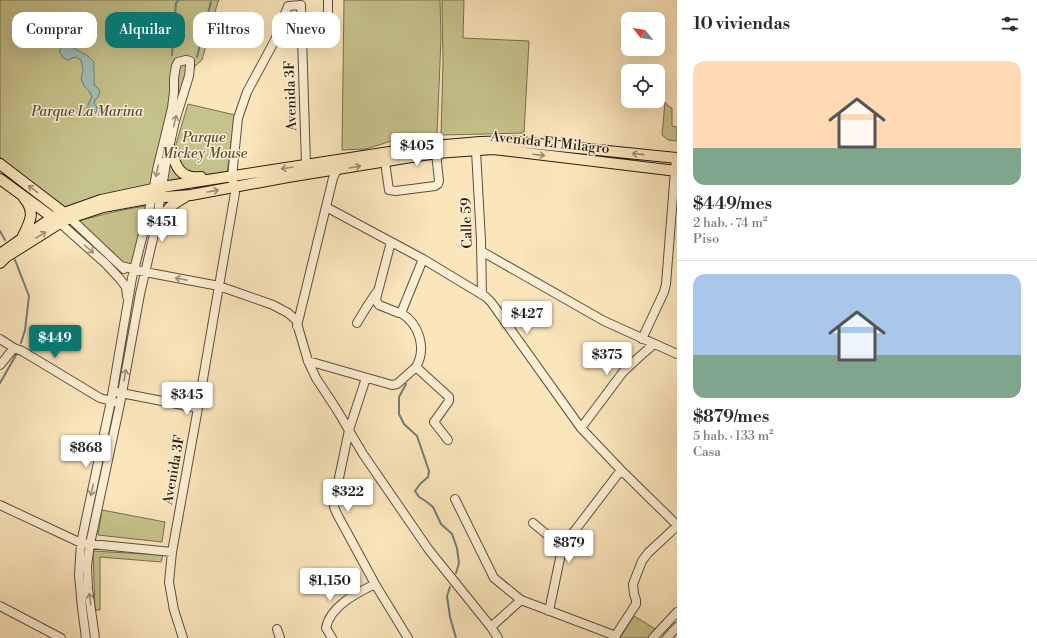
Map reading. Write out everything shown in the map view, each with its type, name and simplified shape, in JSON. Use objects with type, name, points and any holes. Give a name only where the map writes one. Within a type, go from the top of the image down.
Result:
[{"type":"main road","name":"Avenida El Milagro","points":[[157,192],[232,176],[422,147],[480,142],[509,141],[677,158]]},
{"type":"main road","points":[[170,148],[176,166],[183,174],[194,178],[215,176],[220,178]]},
{"type":"main road","name":"Avenida El Milagro","points":[[157,192],[191,195],[288,177],[436,153],[493,149],[676,171]]},
{"type":"main road","points":[[0,164],[67,216]]},
{"type":"main road","points":[[0,179],[56,220]]},
{"type":"main road","points":[[19,192],[30,205],[32,217],[21,239]]},
{"type":"main road","points":[[0,254],[21,239],[56,220],[101,200],[157,192]]},
{"type":"main road","points":[[155,230],[165,212],[175,202],[191,195]]},
{"type":"main road","points":[[0,263],[56,220]]},
{"type":"street","points":[[328,0],[328,12]]},
{"type":"street","name":"Avenida 3F","points":[[183,638],[174,610],[169,582],[172,552],[235,193],[232,176],[238,118],[247,92],[275,40],[288,3],[301,2],[301,12]]},
{"type":"street","name":"Avenida 3F","points":[[303,48],[306,165]]},
{"type":"street","points":[[86,638],[79,575],[132,278],[134,269],[157,192],[170,148],[175,121],[189,76],[190,62],[186,60],[178,62],[176,66],[172,108],[157,170],[157,192],[155,230],[140,294],[120,404],[85,543],[88,589],[95,638]]},
{"type":"street","name":"Calle 59","points":[[476,151],[482,295]]},
{"type":"street","points":[[386,162],[389,190],[396,191],[436,186],[439,181],[436,153]]},
{"type":"street","points":[[642,339],[664,292],[666,284],[674,224],[677,158]]},
{"type":"street","points":[[297,326],[333,178],[337,170]]},
{"type":"street","points":[[326,206],[423,259],[491,302],[581,428],[677,526],[648,553],[642,561],[633,584],[636,604],[615,637],[521,600],[494,578],[455,499]]},
{"type":"street","points":[[67,216],[121,266],[132,278],[140,294]]},
{"type":"street","points":[[56,220],[106,264],[120,279],[126,287],[128,301]]},
{"type":"street","points":[[308,361],[395,385],[416,367],[419,361],[421,348],[419,333],[405,315],[379,305],[376,300],[391,242]]},
{"type":"street","points":[[481,251],[604,321],[677,354]]},
{"type":"street","points":[[401,313],[423,259]]},
{"type":"street","points":[[121,266],[219,286],[273,304],[296,320],[308,361],[316,378],[364,454],[429,550],[498,638]]},
{"type":"street","points":[[357,323],[378,291]]},
{"type":"street","points":[[0,339],[100,398],[120,404]]},
{"type":"street","points":[[581,428],[624,372],[654,344]]},
{"type":"street","points":[[0,365],[14,348]]},
{"type":"street","points":[[416,367],[450,399],[434,422],[448,440]]},
{"type":"street","points":[[366,378],[349,430],[334,498],[334,507],[375,584],[408,638]]},
{"type":"street","points":[[112,391],[198,408]]},
{"type":"street","points":[[549,612],[563,544],[621,470]]},
{"type":"street","points":[[0,505],[85,543],[172,552]]},
{"type":"street","points":[[533,523],[545,533],[563,544]]},
{"type":"street","points":[[332,638],[326,628],[329,617],[351,596],[375,584]]},
{"type":"street","points":[[491,628],[521,600]]},
{"type":"street","points":[[0,606],[61,638]]},
{"type":"street","points":[[653,638],[677,612]]},
{"type":"street","points":[[667,638],[677,627]]},
{"type":"street","points":[[277,629],[280,638]]},
{"type":"green space","name":"Parque La Marina","points":[[0,0],[219,0],[215,12],[193,12],[193,48],[205,48],[202,60],[195,66],[185,96],[172,146],[188,179],[67,207],[58,205],[0,157]]},
{"type":"green space","points":[[344,0],[440,0],[441,39],[437,133],[398,139],[366,149],[342,150]]},
{"type":"green space","points":[[442,0],[464,0],[463,38],[529,41],[524,133],[441,135],[443,63]]},
{"type":"green space","points":[[665,102],[672,108],[672,126],[677,127],[677,141],[668,140],[662,135]]},
{"type":"green space","name":"Parque Mickey Mouse","points":[[188,104],[235,115],[227,173],[196,175],[189,172],[182,166],[178,158],[176,144]]},
{"type":"green space","points":[[147,206],[133,265],[124,264],[78,221],[121,210]]},
{"type":"green space","points":[[102,510],[165,522],[162,542],[98,535]]},
{"type":"green space","points":[[93,551],[163,555],[161,562],[100,557],[100,610],[95,610]]},
{"type":"green space","points":[[634,616],[657,630],[649,638],[620,638]]},
{"type":"water","points":[[61,48],[73,48],[88,56],[94,62],[94,85],[100,91],[94,103],[97,107],[95,114],[88,110],[88,104],[92,97],[81,79],[83,70],[81,60],[75,57],[68,60],[63,58],[59,51]]},
{"type":"waterway","points":[[172,55],[176,3],[178,0]]},
{"type":"waterway","points":[[197,57],[211,2]]},
{"type":"waterway","points":[[0,231],[5,240]]},
{"type":"waterway","points":[[15,260],[29,296],[25,330],[21,343]]},
{"type":"waterway","points":[[0,383],[16,355]]},
{"type":"waterway","points":[[406,384],[399,397],[399,414],[404,424],[417,436],[429,471],[428,477],[415,491],[419,497],[433,507],[441,524],[452,534],[457,548],[459,563],[456,573]]},
{"type":"waterway","points":[[450,587],[447,596],[450,617],[456,638]]}]
